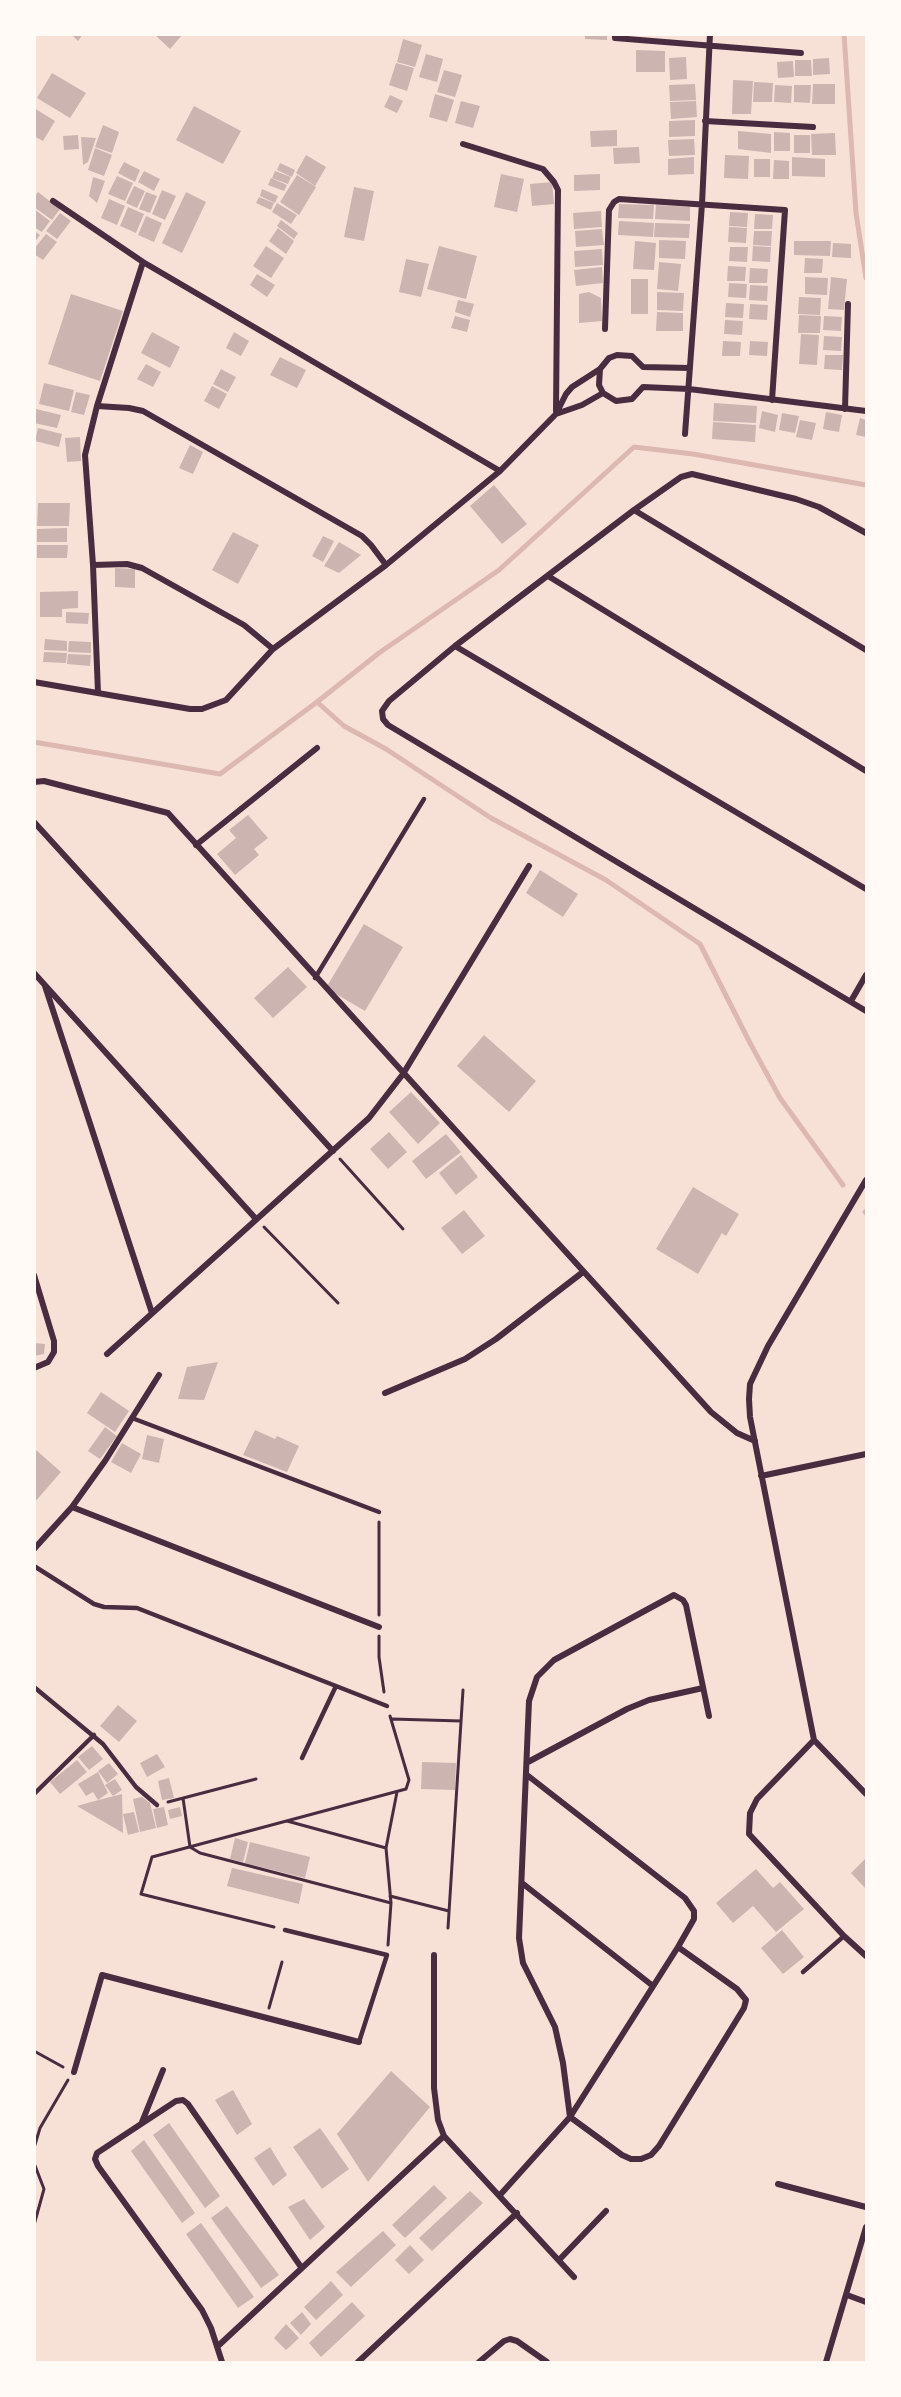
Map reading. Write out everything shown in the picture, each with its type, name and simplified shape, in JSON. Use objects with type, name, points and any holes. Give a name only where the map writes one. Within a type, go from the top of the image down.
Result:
[{"type":"street","points":[[685,434],[702,204],[710,34]]},
{"type":"street","points":[[615,36],[801,53]]},
{"type":"street","points":[[705,121],[813,127]]},
{"type":"street","points":[[463,144],[543,169],[558,190],[556,414]]},
{"type":"street","points":[[605,329],[609,210],[614,202],[619,199],[785,210],[772,400]]},
{"type":"street","points":[[53,201],[143,262],[500,471]]},
{"type":"street","points":[[98,693],[93,566],[85,455],[97,406],[143,262]]},
{"type":"street","points":[[846,409],[848,304]]},
{"type":"street","points":[[34,682],[190,709],[216,706],[226,700],[273,649],[386,565],[500,471],[556,414],[572,387],[600,369],[609,358],[624,354],[639,360],[643,367],[690,368]]},
{"type":"street","points":[[600,369],[598,378],[603,393],[609,398],[624,401],[632,399],[643,387],[688,389],[867,411]]},
{"type":"street","points":[[556,414],[582,405],[603,393]]},
{"type":"street","points":[[97,406],[143,411],[362,536],[386,565]]},
{"type":"street","points":[[867,533],[826,510],[796,499],[692,474],[681,477],[455,646],[389,701],[382,711],[383,719],[388,725],[867,1011]]},
{"type":"street","points":[[634,510],[867,651]]},
{"type":"street","points":[[93,566],[128,564],[142,568],[244,625],[273,649]]},
{"type":"street","points":[[548,576],[867,771]]},
{"type":"street","points":[[455,646],[867,889]]},
{"type":"street","points":[[196,845],[316,748]]},
{"type":"street","points":[[34,782],[45,781],[168,813],[315,978],[711,1412],[737,1433],[755,1441]]},
{"type":"street","points":[[34,822],[333,1150]]},
{"type":"street","points":[[107,1354],[369,1118],[403,1074],[529,866]]},
{"type":"street","points":[[34,973],[256,1220]]},
{"type":"street","points":[[851,1001],[867,975]]},
{"type":"street","points":[[45,986],[152,1313]]},
{"type":"street","points":[[867,1180],[757,1368],[750,1384],[749,1399],[761,1476],[814,1740],[867,1794]]},
{"type":"street","points":[[385,1393],[465,1359],[496,1339],[583,1272]]},
{"type":"street","points":[[34,1275],[37,1293],[54,1341],[54,1352],[48,1362],[34,1368]]},
{"type":"street","points":[[34,1549],[72,1507],[159,1375]]},
{"type":"street","points":[[761,1476],[867,1454]]},
{"type":"street","points":[[72,1507],[379,1627]]},
{"type":"street","points":[[678,1947],[737,1989],[746,2000],[739,2017],[659,2146],[651,2155],[641,2159],[631,2159],[622,2155],[570,2117],[563,2063],[555,2027],[523,1963],[520,1950],[529,1701],[537,1677],[554,1660],[669,1596],[679,1597],[686,1605],[710,1716]]},
{"type":"street","points":[[528,1762],[627,1709],[649,1700],[703,1688]]},
{"type":"street","points":[[814,1740],[757,1799],[750,1813],[749,1834],[844,1936],[867,1956]]},
{"type":"street","points":[[500,2195],[570,2117],[694,1919],[691,1904],[527,1775]]},
{"type":"street","points":[[522,1883],[653,1986]]},
{"type":"street","points":[[434,1955],[434,2088],[438,2120],[444,2136],[574,2277]]},
{"type":"street","points":[[74,2072],[102,1975],[359,2042]]},
{"type":"street","points":[[142,2123],[163,2070]]},
{"type":"street","points":[[222,2362],[218,2346],[202,2310],[98,2166],[95,2159],[97,2153],[176,2101],[183,2100],[302,2267]]},
{"type":"street","points":[[218,2346],[444,2136]]},
{"type":"street","points":[[778,2184],[867,2207]]},
{"type":"street","points":[[559,2260],[606,2211]]},
{"type":"street","points":[[358,2362],[517,2213]]},
{"type":"street","points":[[826,2362],[867,2228]]},
{"type":"street","points":[[847,2295],[867,2302]]},
{"type":"street","points":[[479,2362],[504,2341],[510,2339],[547,2362]]},
{"type":"lane","points":[[315,978],[424,799]]},
{"type":"lane","points":[[132,1418],[379,1512]]},
{"type":"lane","points":[[34,1566],[94,1604],[104,1607],[137,1608],[387,1706]]},
{"type":"lane","points":[[302,1758],[336,1686]]},
{"type":"lane","points":[[34,1687],[94,1735],[114,1756],[143,1795],[157,1805]]},
{"type":"lane","points":[[34,1794],[94,1735]]},
{"type":"lane","points":[[285,1930],[387,1955],[359,2042]]},
{"type":"lane","points":[[803,1972],[844,1936]]},
{"type":"path","points":[[333,1150],[403,1229]]},
{"type":"path","points":[[256,1220],[338,1303]]},
{"type":"path","points":[[379,1512],[379,1656],[387,1706]]},
{"type":"path","points":[[448,1928],[463,1690]]},
{"type":"path","points":[[285,1930],[141,1894],[152,1857],[406,1789],[409,1780],[392,1719],[461,1721]]},
{"type":"path","points":[[157,1805],[256,1779]]},
{"type":"path","points":[[387,1955],[391,1903],[386,1848],[397,1792]]},
{"type":"path","points":[[183,1798],[190,1847]]},
{"type":"path","points":[[286,1821],[386,1848]]},
{"type":"path","points":[[190,1847],[219,1859],[391,1903]]},
{"type":"path","points":[[390,1896],[449,1911]]},
{"type":"path","points":[[267,2018],[282,1962]]},
{"type":"path","points":[[34,2051],[74,2072],[58,2093],[40,2128],[34,2148]]},
{"type":"path","points":[[34,2163],[44,2189],[34,2224]]},
{"type":"building","points":[[71,34],[83,34],[78,41]]},
{"type":"building","points":[[154,34],[183,34],[170,49]]},
{"type":"building","points":[[585,34],[607,34],[607,40],[585,39]]},
{"type":"building","points":[[403,39],[422,45],[415,67],[397,62]]},
{"type":"building","points":[[636,50],[665,51],[665,72],[636,72]]},
{"type":"building","points":[[426,54],[443,59],[437,82],[419,77]]},
{"type":"building","points":[[686,57],[687,79],[670,80],[669,58]]},
{"type":"building","points":[[829,58],[830,74],[813,75],[813,59]]},
{"type":"building","points":[[795,60],[811,60],[812,76],[795,76]]},
{"type":"building","points":[[793,61],[794,77],[778,78],[777,62]]},
{"type":"building","points":[[396,63],[414,68],[407,91],[389,85]]},
{"type":"building","points":[[444,70],[462,75],[455,97],[437,92]]},
{"type":"building","points":[[52,73],[86,93],[70,118],[37,98]]},
{"type":"building","points":[[733,80],[753,81],[751,114],[732,114]]},
{"type":"building","points":[[754,82],[773,83],[772,102],[753,102]]},
{"type":"building","points":[[695,84],[696,100],[670,101],[669,85]]},
{"type":"building","points":[[813,84],[835,84],[835,104],[812,104]]},
{"type":"building","points":[[775,85],[792,86],[791,103],[774,102]]},
{"type":"building","points":[[794,85],[811,85],[810,103],[794,102]]},
{"type":"building","points":[[435,94],[454,100],[447,122],[429,117]]},
{"type":"building","points":[[390,95],[403,101],[397,113],[384,107]]},
{"type":"building","points":[[461,101],[480,106],[473,128],[455,123]]},
{"type":"building","points":[[696,101],[697,117],[671,119],[670,102]]},
{"type":"building","points":[[194,106],[241,131],[223,164],[176,140]]},
{"type":"building","points":[[34,108],[55,121],[43,141],[34,136]]},
{"type":"building","points":[[695,120],[695,136],[669,137],[669,121]]},
{"type":"building","points":[[103,125],[119,132],[112,153],[95,147]]},
{"type":"building","points":[[617,130],[617,146],[591,147],[590,131]]},
{"type":"building","points":[[738,131],[771,134],[771,153],[738,149]]},
{"type":"building","points":[[774,132],[790,133],[790,151],[774,151]]},
{"type":"building","points":[[835,133],[836,155],[812,155],[811,134]]},
{"type":"building","points":[[78,135],[79,149],[64,150],[63,136]]},
{"type":"building","points":[[794,135],[810,135],[810,153],[794,153]]},
{"type":"building","points":[[81,137],[96,138],[88,162],[83,165]]},
{"type":"building","points":[[694,139],[695,155],[669,156],[668,140]]},
{"type":"building","points":[[639,147],[640,163],[614,164],[613,148]]},
{"type":"building","points":[[95,148],[112,155],[104,176],[88,170]]},
{"type":"building","points":[[306,155],[326,167],[315,186],[296,173]]},
{"type":"building","points":[[725,155],[749,156],[748,179],[724,178]]},
{"type":"building","points":[[694,157],[694,174],[668,175],[668,159]]},
{"type":"building","points":[[792,157],[825,159],[825,177],[792,176]]},
{"type":"building","points":[[754,159],[770,159],[770,177],[754,177]]},
{"type":"building","points":[[774,160],[789,161],[789,179],[773,179]]},
{"type":"building","points":[[124,162],[140,170],[135,182],[118,173]]},
{"type":"building","points":[[280,163],[295,170],[292,177],[277,170]]},
{"type":"building","points":[[144,171],[160,179],[154,191],[138,182]]},
{"type":"building","points":[[275,171],[291,177],[288,184],[272,178]]},
{"type":"building","points":[[501,174],[524,179],[517,212],[494,207]]},
{"type":"building","points":[[600,174],[600,190],[574,191],[574,175]]},
{"type":"building","points":[[297,175],[316,187],[299,215],[280,202]]},
{"type":"building","points":[[117,176],[133,183],[125,201],[108,194]]},
{"type":"building","points":[[93,177],[105,181],[97,203],[89,196]]},
{"type":"building","points":[[271,178],[287,185],[284,191],[268,185]]},
{"type":"building","points":[[552,182],[554,204],[532,206],[530,184]]},
{"type":"building","points":[[134,186],[145,191],[137,208],[126,203]]},
{"type":"building","points":[[354,187],[374,191],[364,241],[344,237]]},
{"type":"building","points":[[262,189],[278,196],[275,203],[260,196]]},
{"type":"building","points":[[162,190],[176,196],[165,220],[152,214]]},
{"type":"building","points":[[38,192],[60,209],[52,220],[34,207],[34,197]]},
{"type":"building","points":[[146,192],[157,196],[150,213],[139,209]]},
{"type":"building","points":[[186,192],[206,202],[182,253],[162,243]]},
{"type":"building","points":[[259,197],[274,203],[271,210],[256,203]]},
{"type":"building","points":[[109,199],[125,206],[117,225],[101,218]]},
{"type":"building","points":[[277,203],[297,215],[291,224],[272,212]]},
{"type":"building","points":[[619,204],[654,205],[653,219],[618,218]]},
{"type":"building","points":[[656,205],[690,207],[690,221],[655,219]]},
{"type":"building","points":[[128,207],[144,214],[136,233],[120,226]]},
{"type":"building","points":[[34,209],[50,221],[42,232],[34,227]]},
{"type":"building","points":[[601,211],[602,227],[574,229],[573,213]]},
{"type":"building","points":[[730,212],[748,213],[747,227],[729,226]]},
{"type":"building","points":[[60,213],[71,221],[57,239],[46,231]]},
{"type":"building","points":[[755,214],[773,215],[772,229],[754,229]]},
{"type":"building","points":[[146,216],[162,223],[154,242],[138,235]]},
{"type":"building","points":[[281,220],[298,233],[294,239],[277,226]]},
{"type":"building","points":[[619,221],[654,223],[653,237],[618,235]]},
{"type":"building","points":[[655,223],[690,224],[689,238],[654,237]]},
{"type":"building","points":[[729,227],[747,228],[746,243],[728,242]]},
{"type":"building","points":[[278,228],[294,241],[286,254],[269,241]]},
{"type":"building","points":[[602,229],[604,245],[576,247],[575,231]]},
{"type":"building","points":[[34,231],[40,235],[34,243]]},
{"type":"building","points":[[754,231],[772,231],[771,246],[753,245]]},
{"type":"building","points":[[46,234],[57,242],[43,260],[34,254],[34,249]]},
{"type":"building","points":[[659,240],[686,241],[685,259],[659,258]]},
{"type":"building","points":[[635,241],[656,243],[654,270],[633,269]]},
{"type":"building","points":[[794,241],[831,241],[830,256],[794,255]]},
{"type":"building","points":[[833,243],[851,244],[851,258],[832,257]]},
{"type":"building","points":[[266,246],[284,258],[271,278],[253,266]]},
{"type":"building","points":[[439,246],[477,256],[466,299],[427,289]]},
{"type":"building","points":[[753,246],[771,247],[770,262],[752,261]]},
{"type":"building","points":[[730,247],[748,247],[747,262],[729,261]]},
{"type":"building","points":[[602,249],[603,265],[575,267],[574,251]]},
{"type":"building","points":[[805,258],[823,259],[822,273],[804,273]]},
{"type":"building","points":[[406,259],[429,264],[421,297],[399,292]]},
{"type":"building","points":[[659,262],[681,264],[678,291],[657,289]]},
{"type":"building","points":[[728,266],[746,267],[745,281],[727,281]]},
{"type":"building","points":[[602,267],[603,283],[576,286],[574,270]]},
{"type":"building","points":[[750,268],[768,269],[767,283],[749,283]]},
{"type":"building","points":[[257,274],[275,285],[267,297],[250,285]]},
{"type":"building","points":[[805,277],[828,278],[827,295],[805,294]]},
{"type":"building","points":[[831,277],[847,279],[844,310],[828,309]]},
{"type":"building","points":[[631,279],[648,279],[648,314],[631,314]]},
{"type":"building","points":[[729,283],[747,284],[746,298],[728,297]]},
{"type":"building","points":[[750,285],[768,286],[767,301],[749,300]]},
{"type":"building","points":[[589,292],[601,298],[602,321],[579,323],[579,294]]},
{"type":"building","points":[[657,292],[684,293],[683,311],[657,310]]},
{"type":"building","points":[[71,294],[123,311],[100,381],[48,364]]},
{"type":"building","points":[[799,297],[821,298],[820,315],[798,314]]},
{"type":"building","points":[[458,300],[474,304],[470,317],[455,312]]},
{"type":"building","points":[[726,303],[744,304],[743,318],[725,317]]},
{"type":"building","points":[[750,304],[768,305],[767,320],[749,319]]},
{"type":"building","points":[[657,312],[683,313],[683,331],[656,331]]},
{"type":"building","points":[[799,315],[821,316],[820,333],[798,333]]},
{"type":"building","points":[[455,316],[470,320],[467,332],[451,328]]},
{"type":"building","points":[[824,316],[842,317],[841,331],[823,330]]},
{"type":"building","points":[[725,320],[743,321],[742,335],[724,334]]},
{"type":"building","points":[[152,332],[180,347],[170,368],[141,353]]},
{"type":"building","points":[[234,332],[249,341],[241,356],[226,348]]},
{"type":"building","points":[[801,334],[819,335],[817,365],[799,364]]},
{"type":"building","points":[[824,336],[842,337],[841,351],[823,350]]},
{"type":"building","points":[[723,341],[741,342],[740,356],[722,356]]},
{"type":"building","points":[[750,341],[768,342],[767,356],[749,355]]},
{"type":"building","points":[[825,355],[843,355],[842,370],[824,369]]},
{"type":"building","points":[[280,357],[306,370],[297,388],[270,375]]},
{"type":"building","points":[[146,364],[161,372],[153,387],[137,379]]},
{"type":"building","points":[[221,369],[236,377],[228,392],[213,384]]},
{"type":"building","points":[[44,383],[74,390],[69,411],[39,404]]},
{"type":"building","points":[[212,386],[227,394],[219,409],[204,401]]},
{"type":"building","points":[[76,392],[90,395],[84,415],[71,412]]},
{"type":"building","points":[[714,403],[757,406],[756,423],[713,421]]},
{"type":"building","points":[[36,409],[61,415],[57,428],[34,423]]},
{"type":"building","points":[[762,411],[778,415],[775,432],[759,428]]},
{"type":"building","points":[[826,412],[842,415],[839,432],[823,429]]},
{"type":"building","points":[[782,413],[799,416],[795,433],[779,430]]},
{"type":"building","points":[[860,418],[866,420],[866,437],[856,435]]},
{"type":"building","points":[[800,420],[816,423],[812,440],[796,437]]},
{"type":"building","points":[[713,422],[756,425],[755,442],[712,439]]},
{"type":"building","points":[[38,428],[62,434],[59,447],[35,441]]},
{"type":"building","points":[[80,437],[81,461],[67,462],[65,438]]},
{"type":"building","points":[[190,445],[203,452],[193,474],[179,468]]},
{"type":"building","points":[[494,485],[527,524],[502,544],[470,506]]},
{"type":"building","points":[[38,503],[70,503],[69,526],[37,526]]},
{"type":"building","points":[[67,528],[67,542],[37,542],[37,529]]},
{"type":"building","points":[[233,532],[259,545],[238,584],[212,570]]},
{"type":"building","points":[[323,536],[334,541],[323,562],[312,556]]},
{"type":"building","points":[[339,542],[361,555],[339,573],[324,566]]},
{"type":"building","points":[[37,545],[68,545],[67,558],[37,558]]},
{"type":"building","points":[[115,568],[135,569],[135,588],[115,587]]},
{"type":"building","points":[[78,591],[78,608],[62,609],[62,617],[40,617],[40,592]]},
{"type":"building","points":[[66,612],[89,613],[88,624],[66,623]]},
{"type":"building","points":[[45,639],[67,641],[67,651],[44,650]]},
{"type":"building","points":[[69,641],[91,642],[91,653],[68,652]]},
{"type":"building","points":[[44,652],[67,653],[66,663],[43,662]]},
{"type":"building","points":[[68,654],[91,655],[90,666],[67,664]]},
{"type":"building","points":[[248,815],[268,838],[254,849],[259,855],[235,875],[217,854],[236,838],[229,830]]},
{"type":"building","points":[[540,870],[578,894],[563,917],[526,893]]},
{"type":"building","points":[[364,924],[403,947],[365,1011],[326,988]]},
{"type":"building","points":[[288,967],[307,987],[273,1018],[254,998]]},
{"type":"building","points":[[484,1035],[536,1081],[509,1112],[457,1066]]},
{"type":"building","points":[[411,1092],[440,1123],[418,1144],[389,1112]]},
{"type":"building","points":[[389,1132],[407,1152],[388,1169],[370,1149]]},
{"type":"building","points":[[446,1134],[461,1152],[426,1179],[412,1161]]},
{"type":"building","points":[[461,1155],[478,1177],[456,1195],[439,1173]]},
{"type":"building","points":[[693,1187],[739,1214],[726,1236],[722,1233],[698,1274],[656,1249]]},
{"type":"building","points":[[464,1210],[485,1236],[462,1254],[441,1228]]},
{"type":"building","points":[[34,1343],[45,1344],[44,1354],[34,1356]]},
{"type":"building","points":[[218,1362],[204,1400],[178,1399],[187,1367]]},
{"type":"building","points":[[101,1392],[129,1411],[115,1432],[87,1413]]},
{"type":"building","points":[[105,1427],[117,1436],[100,1459],[88,1451]]},
{"type":"building","points":[[255,1430],[275,1439],[277,1436],[299,1446],[287,1472],[243,1455]]},
{"type":"building","points":[[147,1435],[164,1439],[159,1463],[142,1459]]},
{"type":"building","points":[[122,1443],[141,1454],[131,1473],[111,1462]]},
{"type":"building","points":[[36,1450],[61,1472],[34,1503],[34,1452]]},
{"type":"building","points":[[118,1705],[137,1721],[119,1742],[100,1726]]},
{"type":"building","points":[[92,1746],[103,1759],[89,1770],[78,1757]]},
{"type":"building","points":[[157,1754],[165,1767],[147,1777],[140,1763]]},
{"type":"building","points":[[77,1760],[87,1772],[60,1794],[50,1782]]},
{"type":"building","points":[[422,1762],[456,1763],[455,1790],[421,1789]]},
{"type":"building","points":[[109,1763],[118,1774],[107,1783],[98,1771]]},
{"type":"building","points":[[98,1772],[108,1793],[98,1800],[93,1792],[86,1796],[78,1784]]},
{"type":"building","points":[[169,1778],[174,1798],[162,1800],[158,1781]]},
{"type":"building","points":[[115,1779],[122,1790],[113,1796],[105,1785]]},
{"type":"building","points":[[122,1794],[123,1833],[77,1806],[91,1802]]},
{"type":"building","points":[[142,1797],[150,1803],[156,1828],[140,1832],[133,1799]]},
{"type":"building","points":[[164,1807],[168,1825],[157,1828],[153,1809]]},
{"type":"building","points":[[180,1807],[182,1816],[170,1819],[168,1810]]},
{"type":"building","points":[[134,1812],[139,1832],[128,1835],[123,1814]]},
{"type":"building","points":[[235,1838],[248,1842],[243,1862],[230,1859]]},
{"type":"building","points":[[250,1842],[310,1857],[305,1878],[245,1863]]},
{"type":"building","points":[[866,1858],[866,1889],[851,1873]]},
{"type":"building","points":[[232,1868],[303,1884],[299,1904],[227,1886]]},
{"type":"building","points":[[756,1869],[773,1888],[780,1882],[804,1909],[776,1932],[753,1906],[733,1923],[716,1903]]},
{"type":"building","points":[[782,1930],[804,1957],[783,1974],[761,1948]]},
{"type":"building","points":[[391,2071],[430,2107],[368,2182],[337,2134]]},
{"type":"building","points":[[233,2090],[252,2124],[237,2135],[215,2100]]},
{"type":"building","points":[[169,2123],[220,2196],[205,2208],[153,2135]]},
{"type":"building","points":[[320,2128],[349,2169],[322,2189],[293,2147]]},
{"type":"building","points":[[144,2140],[195,2213],[182,2223],[131,2151]]},
{"type":"building","points":[[270,2147],[287,2175],[273,2186],[254,2158]]},
{"type":"building","points":[[434,2185],[447,2198],[405,2238],[392,2225]]},
{"type":"building","points":[[470,2191],[483,2203],[432,2251],[419,2238]]},
{"type":"building","points":[[304,2199],[325,2227],[310,2240],[288,2207]]},
{"type":"building","points":[[227,2206],[279,2275],[261,2288],[211,2218]]},
{"type":"building","points":[[201,2223],[254,2297],[238,2308],[186,2234]]},
{"type":"building","points":[[383,2231],[396,2245],[351,2287],[336,2272]]},
{"type":"building","points":[[410,2245],[424,2260],[409,2274],[395,2260]]},
{"type":"building","points":[[331,2281],[343,2295],[316,2320],[304,2307]]},
{"type":"building","points":[[352,2302],[365,2316],[321,2357],[309,2343]]},
{"type":"building","points":[[302,2312],[311,2324],[301,2335],[290,2323]]},
{"type":"building","points":[[286,2324],[299,2338],[286,2350],[274,2338]]},
{"type":"waterway","points":[[844,34],[856,213],[866,278]]},
{"type":"waterway","points":[[34,742],[220,774],[379,653],[499,570],[634,447],[693,454],[866,485]]},
{"type":"waterway","points":[[317,702],[344,726],[386,749],[491,818],[606,880],[700,944],[780,1098],[843,1185]]}]
